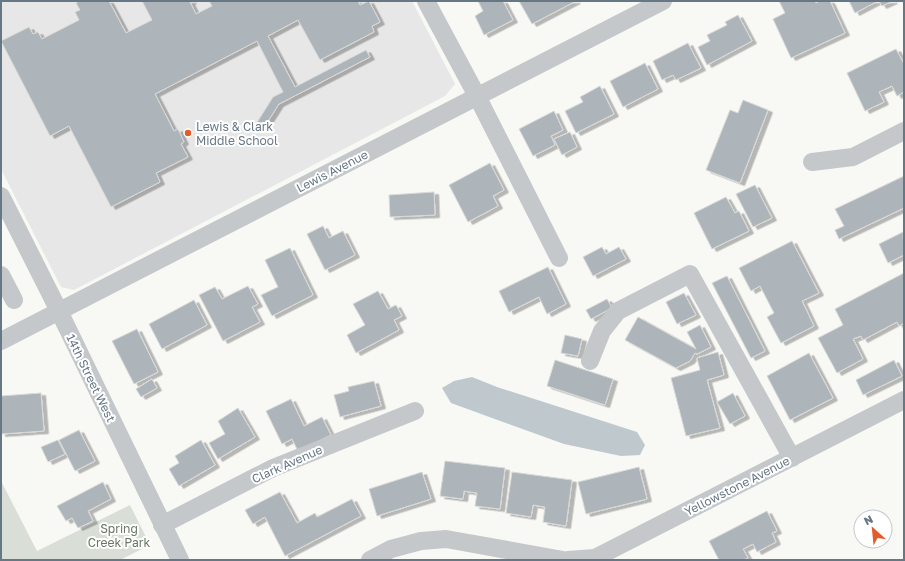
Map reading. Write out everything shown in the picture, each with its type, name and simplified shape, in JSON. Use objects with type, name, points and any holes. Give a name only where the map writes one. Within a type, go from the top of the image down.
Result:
[{"type":"street","points":[[426,1],[477,96],[559,258]]},
{"type":"street","name":"Lewis Avenue","points":[[1,341],[663,1]]},
{"type":"street","points":[[812,162],[853,157],[904,131]]},
{"type":"street","name":"14th Street West","points":[[1,196],[59,311],[180,560]]},
{"type":"street","points":[[590,361],[602,331],[618,311],[690,274],[792,458]]},
{"type":"street","points":[[1,275],[14,300]]},
{"type":"street","name":"Yellowstone Avenue","points":[[568,560],[595,559],[904,400]]},
{"type":"street","name":"Clark Avenue","points":[[162,525],[273,468],[415,411]]},
{"type":"street","points":[[370,560],[390,549],[421,541],[446,539],[563,560]]},
{"type":"shaded area","name":"Lewis & Clark Middle School","points":[[1,1],[412,1],[455,84],[445,96],[74,290],[61,287],[1,169]]},
{"type":"shaded area","points":[[472,377],[497,387],[637,432],[645,445],[640,455],[621,456],[564,444],[451,403],[442,388],[454,381]]},
{"type":"green space","name":"Spring Creek Park","points":[[1,481],[37,551],[130,505],[150,545],[120,560],[1,560]]},
{"type":"building","points":[[79,1],[109,1],[126,33],[152,20],[142,1],[192,1],[190,2],[196,14],[212,6],[209,1],[358,1],[360,5],[369,1],[380,22],[372,26],[374,32],[320,60],[298,20],[268,36],[295,87],[366,50],[370,57],[279,104],[263,129],[256,124],[273,97],[283,92],[257,41],[155,94],[174,131],[178,129],[184,142],[181,144],[188,157],[156,173],[160,182],[111,207],[69,126],[50,136],[1,41],[29,27],[33,34],[38,32],[42,39],[79,20],[75,12],[80,10],[76,3]]},
{"type":"building","points":[[478,1],[503,1],[513,20],[484,35],[475,16],[483,11]]},
{"type":"building","points":[[519,1],[576,1],[532,24]]},
{"type":"building","points":[[779,1],[815,1],[816,3],[820,1],[830,1],[845,33],[791,58],[773,19],[785,13]]},
{"type":"building","points":[[849,1],[878,1],[855,13]]},
{"type":"building","points":[[879,1],[893,1],[882,6]]},
{"type":"building","points":[[738,15],[752,41],[707,65],[698,47],[710,41],[707,35],[727,25],[725,22]]},
{"type":"building","points":[[688,43],[701,68],[676,80],[673,75],[662,80],[653,61]]},
{"type":"building","points":[[896,49],[904,64],[904,92],[897,96],[892,86],[879,92],[884,102],[865,111],[847,73]]},
{"type":"building","points":[[645,63],[658,89],[623,107],[610,81]]},
{"type":"building","points":[[600,86],[614,114],[576,133],[565,111],[583,102],[580,97]]},
{"type":"building","points":[[743,100],[768,110],[740,183],[706,170],[730,110],[738,113]]},
{"type":"building","points":[[554,111],[563,130],[551,136],[555,145],[533,156],[519,129]]},
{"type":"building","points":[[570,132],[577,147],[562,155],[554,139]]},
{"type":"building","points":[[490,163],[504,190],[493,196],[498,206],[468,222],[449,185]]},
{"type":"building","points":[[904,176],[904,208],[839,239],[835,230],[844,226],[835,209]]},
{"type":"building","points":[[755,185],[772,218],[753,227],[736,194]]},
{"type":"building","points":[[434,192],[435,215],[390,217],[389,195]]},
{"type":"building","points":[[726,197],[735,213],[739,211],[749,231],[712,249],[694,213]]},
{"type":"building","points":[[323,226],[329,238],[343,231],[355,255],[325,270],[307,234]]},
{"type":"building","points":[[903,232],[904,255],[888,263],[879,244]]},
{"type":"building","points":[[792,241],[819,293],[802,301],[814,326],[781,343],[767,317],[774,313],[760,286],[751,291],[739,268]]},
{"type":"building","points":[[602,247],[606,254],[619,247],[626,259],[593,276],[583,257]]},
{"type":"building","points":[[290,248],[313,295],[272,316],[261,295],[278,287],[265,260]]},
{"type":"building","points":[[548,267],[566,304],[547,314],[539,297],[509,312],[499,291]]},
{"type":"building","points":[[904,273],[904,323],[899,326],[897,322],[863,340],[861,336],[853,339],[863,359],[837,373],[818,338],[843,325],[835,309]]},
{"type":"building","points":[[727,276],[765,351],[751,358],[712,283]]},
{"type":"building","points":[[248,286],[258,304],[252,307],[260,322],[223,341],[199,295],[215,287],[222,299]]},
{"type":"building","points":[[378,291],[388,309],[396,305],[402,316],[394,320],[399,330],[356,353],[347,335],[365,325],[353,304]]},
{"type":"building","points":[[684,293],[696,315],[677,324],[666,302]]},
{"type":"building","points":[[607,299],[612,308],[591,319],[586,310]]},
{"type":"building","points":[[194,300],[207,325],[162,349],[149,324]]},
{"type":"building","points":[[638,317],[696,349],[687,332],[700,325],[711,347],[697,354],[695,353],[690,361],[676,368],[625,340]]},
{"type":"building","points":[[137,329],[158,372],[134,384],[112,341]]},
{"type":"building","points":[[565,335],[582,339],[578,356],[561,353]]},
{"type":"building","points":[[718,352],[724,375],[707,380],[720,428],[686,436],[671,378],[700,370],[697,358]]},
{"type":"building","points":[[809,353],[833,398],[790,420],[767,376]]},
{"type":"building","points":[[555,360],[613,379],[605,405],[547,386]]},
{"type":"building","points":[[894,360],[902,376],[863,395],[856,380]]},
{"type":"building","points":[[152,379],[157,388],[141,397],[136,389]]},
{"type":"building","points":[[374,381],[381,406],[340,417],[334,395],[349,391],[348,387]]},
{"type":"building","points":[[41,393],[44,431],[1,434],[1,396]]},
{"type":"building","points":[[733,393],[745,416],[730,424],[717,402]]},
{"type":"building","points":[[291,399],[304,426],[322,417],[331,435],[298,451],[292,439],[282,444],[266,411]]},
{"type":"building","points":[[238,408],[255,437],[218,459],[209,443],[225,434],[218,421]]},
{"type":"building","points":[[79,430],[95,461],[75,471],[59,440]]},
{"type":"building","points":[[58,440],[65,454],[48,462],[41,447]]},
{"type":"building","points":[[201,440],[215,465],[179,486],[169,469],[179,463],[175,456]]},
{"type":"building","points":[[445,461],[505,468],[500,509],[475,506],[477,493],[464,491],[463,499],[440,496]]},
{"type":"building","points":[[639,467],[647,499],[586,514],[578,482]]},
{"type":"building","points":[[422,472],[431,499],[377,516],[369,489]]},
{"type":"building","points":[[512,472],[572,480],[566,526],[543,522],[545,507],[533,505],[531,517],[506,513]]},
{"type":"building","points":[[103,482],[111,499],[88,511],[93,521],[78,528],[72,518],[66,521],[57,506]]},
{"type":"building","points":[[280,492],[297,523],[315,513],[317,517],[352,499],[361,516],[285,556],[265,517],[253,524],[245,510]]},
{"type":"building","points":[[767,511],[777,531],[772,533],[776,542],[757,552],[753,544],[743,549],[748,558],[743,560],[719,560],[709,541]]},
{"type":"place","name":"Lewis & Clark Middle School","points":[[188,133]]}]
